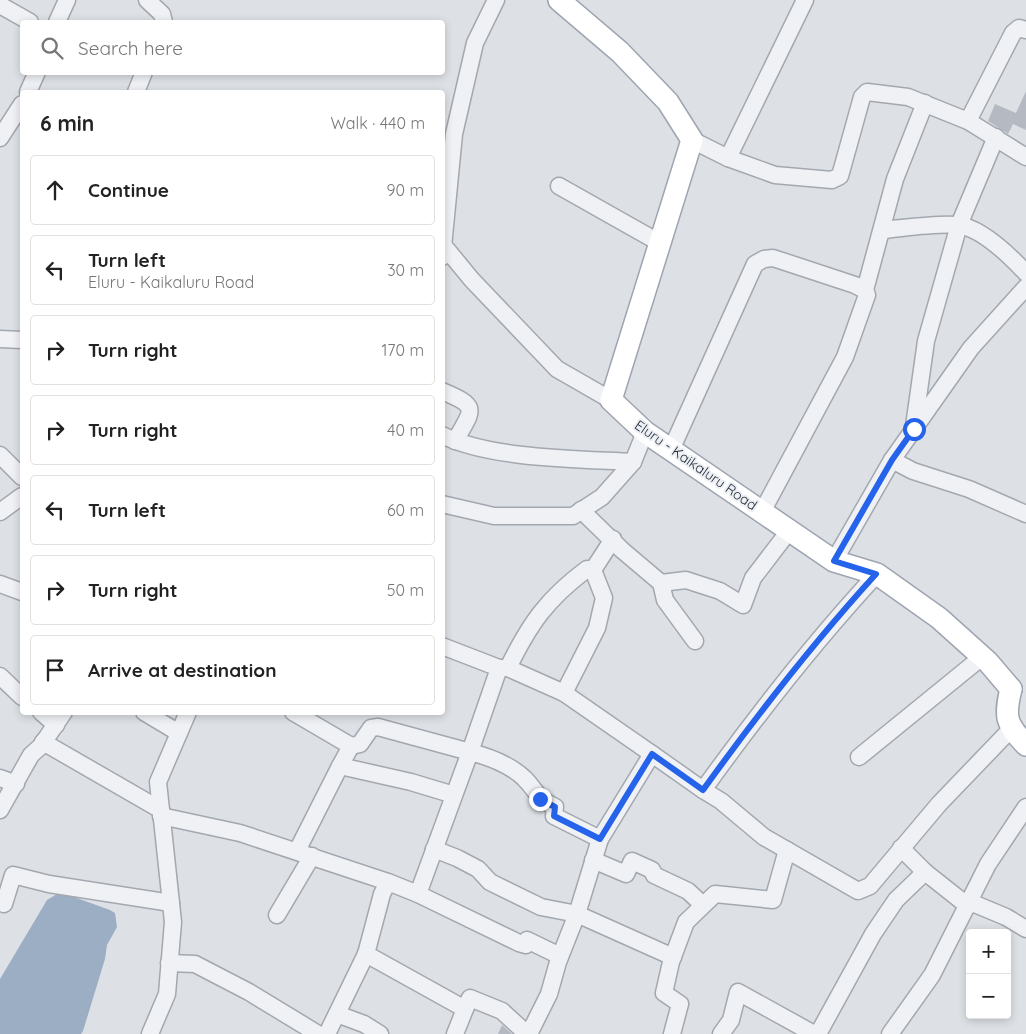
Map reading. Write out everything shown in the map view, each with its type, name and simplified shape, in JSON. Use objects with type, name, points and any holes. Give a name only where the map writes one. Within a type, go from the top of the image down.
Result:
[{"type":"main road","points":[[559,0],[620,52],[668,102],[692,140],[611,400]]},
{"type":"main road","name":"Eluru - Kaikaluru Road","points":[[611,400],[645,432],[834,561],[876,574],[939,618],[982,657],[1019,685],[1007,707],[1011,729]]},
{"type":"main road","points":[[1011,729],[1026,745]]},
{"type":"street","points":[[58,20],[67,0]]},
{"type":"street","points":[[147,0],[162,14],[164,20]]},
{"type":"street","points":[[445,231],[454,134],[475,43],[496,0]]},
{"type":"street","points":[[728,158],[805,0]]},
{"type":"street","points":[[0,5],[26,20]]},
{"type":"street","points":[[968,121],[1013,33],[1019,28],[1026,30]]},
{"type":"street","points":[[29,90],[36,75]]},
{"type":"street","points":[[137,90],[143,75]]},
{"type":"street","points":[[692,140],[728,158],[775,174],[832,180],[840,176],[862,97],[866,93],[908,97],[924,103],[968,121],[1026,157]]},
{"type":"street","points":[[762,512],[845,357],[867,295],[865,290],[895,178],[924,103]]},
{"type":"street","points":[[1,132],[20,114]]},
{"type":"street","points":[[914,429],[926,341],[960,225],[996,137]]},
{"type":"street","points":[[559,186],[660,243]]},
{"type":"street","points":[[882,230],[960,225],[989,239],[1007,253],[1026,273]]},
{"type":"street","points":[[445,254],[557,369],[611,400]]},
{"type":"street","points":[[671,450],[755,264],[764,258],[773,258],[865,290]]},
{"type":"street","points":[[834,561],[892,460],[972,348],[1026,287]]},
{"type":"street","points":[[0,339],[20,340]]},
{"type":"street","points":[[445,392],[465,401],[469,406],[470,414],[446,439],[487,450],[633,462]]},
{"type":"street","points":[[445,505],[494,516],[573,516],[602,497],[633,462],[645,432]]},
{"type":"street","points":[[0,455],[20,474]]},
{"type":"street","points":[[892,460],[913,471],[969,489],[1026,514]]},
{"type":"street","points":[[0,512],[20,497]]},
{"type":"street","points":[[582,510],[622,550],[661,583],[664,600],[695,641]]},
{"type":"street","points":[[661,583],[686,580],[720,591],[743,605],[753,578],[789,531]]},
{"type":"street","points":[[593,570],[613,540]]},
{"type":"street","points":[[418,894],[470,752],[504,668],[527,630],[551,600],[566,585],[587,569],[593,570]]},
{"type":"street","points":[[564,693],[597,628],[601,613],[604,598],[593,570]]},
{"type":"street","points":[[703,790],[741,736],[802,660],[876,574]]},
{"type":"street","points":[[0,584],[20,591]]},
{"type":"street","points":[[445,647],[504,668],[564,693],[721,801],[764,837],[858,891],[870,886],[900,848],[911,839],[938,804],[1011,729]]},
{"type":"street","points":[[860,757],[982,657]]},
{"type":"street","points":[[0,676],[20,695]]},
{"type":"street","points":[[149,715],[179,733]]},
{"type":"street","points":[[153,1033],[167,994],[173,922],[158,782],[187,715]]},
{"type":"street","points":[[298,715],[351,746],[360,744],[371,728],[378,727],[470,752],[507,765],[523,777],[540,799],[555,807],[554,816],[600,839]]},
{"type":"street","points":[[0,810],[31,755],[60,719]]},
{"type":"street","points":[[43,742],[161,813],[305,853],[388,882],[418,894],[519,943],[526,945],[528,940],[560,956]]},
{"type":"street","points":[[277,915],[305,853],[340,766],[351,746]]},
{"type":"street","points":[[455,1034],[470,998],[502,1011],[528,1034],[549,994],[560,956],[577,914],[600,839],[652,754]]},
{"type":"street","points":[[340,766],[411,782],[454,795]]},
{"type":"street","points":[[0,778],[16,784]]},
{"type":"street","points":[[890,1034],[932,975],[988,864],[1026,807]]},
{"type":"street","points":[[900,848],[926,872],[969,904],[1006,917],[1026,929]]},
{"type":"street","points":[[434,849],[478,869],[490,882],[541,907],[577,914],[673,956]]},
{"type":"street","points":[[672,1034],[680,1004],[664,993],[673,956],[686,922],[714,894],[773,900],[787,850]]},
{"type":"street","points":[[593,860],[626,874],[632,861],[652,870],[654,875],[688,892],[703,905]]},
{"type":"street","points":[[818,1034],[896,900],[926,872]]},
{"type":"street","points":[[0,902],[4,904],[13,875],[49,884],[171,903]]},
{"type":"street","points":[[169,963],[194,964],[328,1033],[366,954],[382,894],[388,882]]},
{"type":"street","points":[[366,954],[465,1009]]},
{"type":"street","points":[[721,1034],[731,1020],[738,992],[814,1034]]},
{"type":"street","points":[[337,1014],[364,1024],[380,1034]]},
{"type":"water","points":[[63,893],[115,913],[117,927],[107,945],[105,959],[83,1031],[81,1034],[0,1034],[0,979],[47,900]]},
{"type":"building","points":[[1026,91],[1026,130],[1013,124],[1008,134],[988,121],[995,104],[1016,113]]},
{"type":"building","points":[[502,1025],[512,1034],[498,1034]]},
{"type":"route","points":[[540,799],[555,807],[554,816],[600,839],[652,754],[703,790],[770,699],[788,680],[842,611],[876,574],[834,561],[892,460],[914,429]]}]
